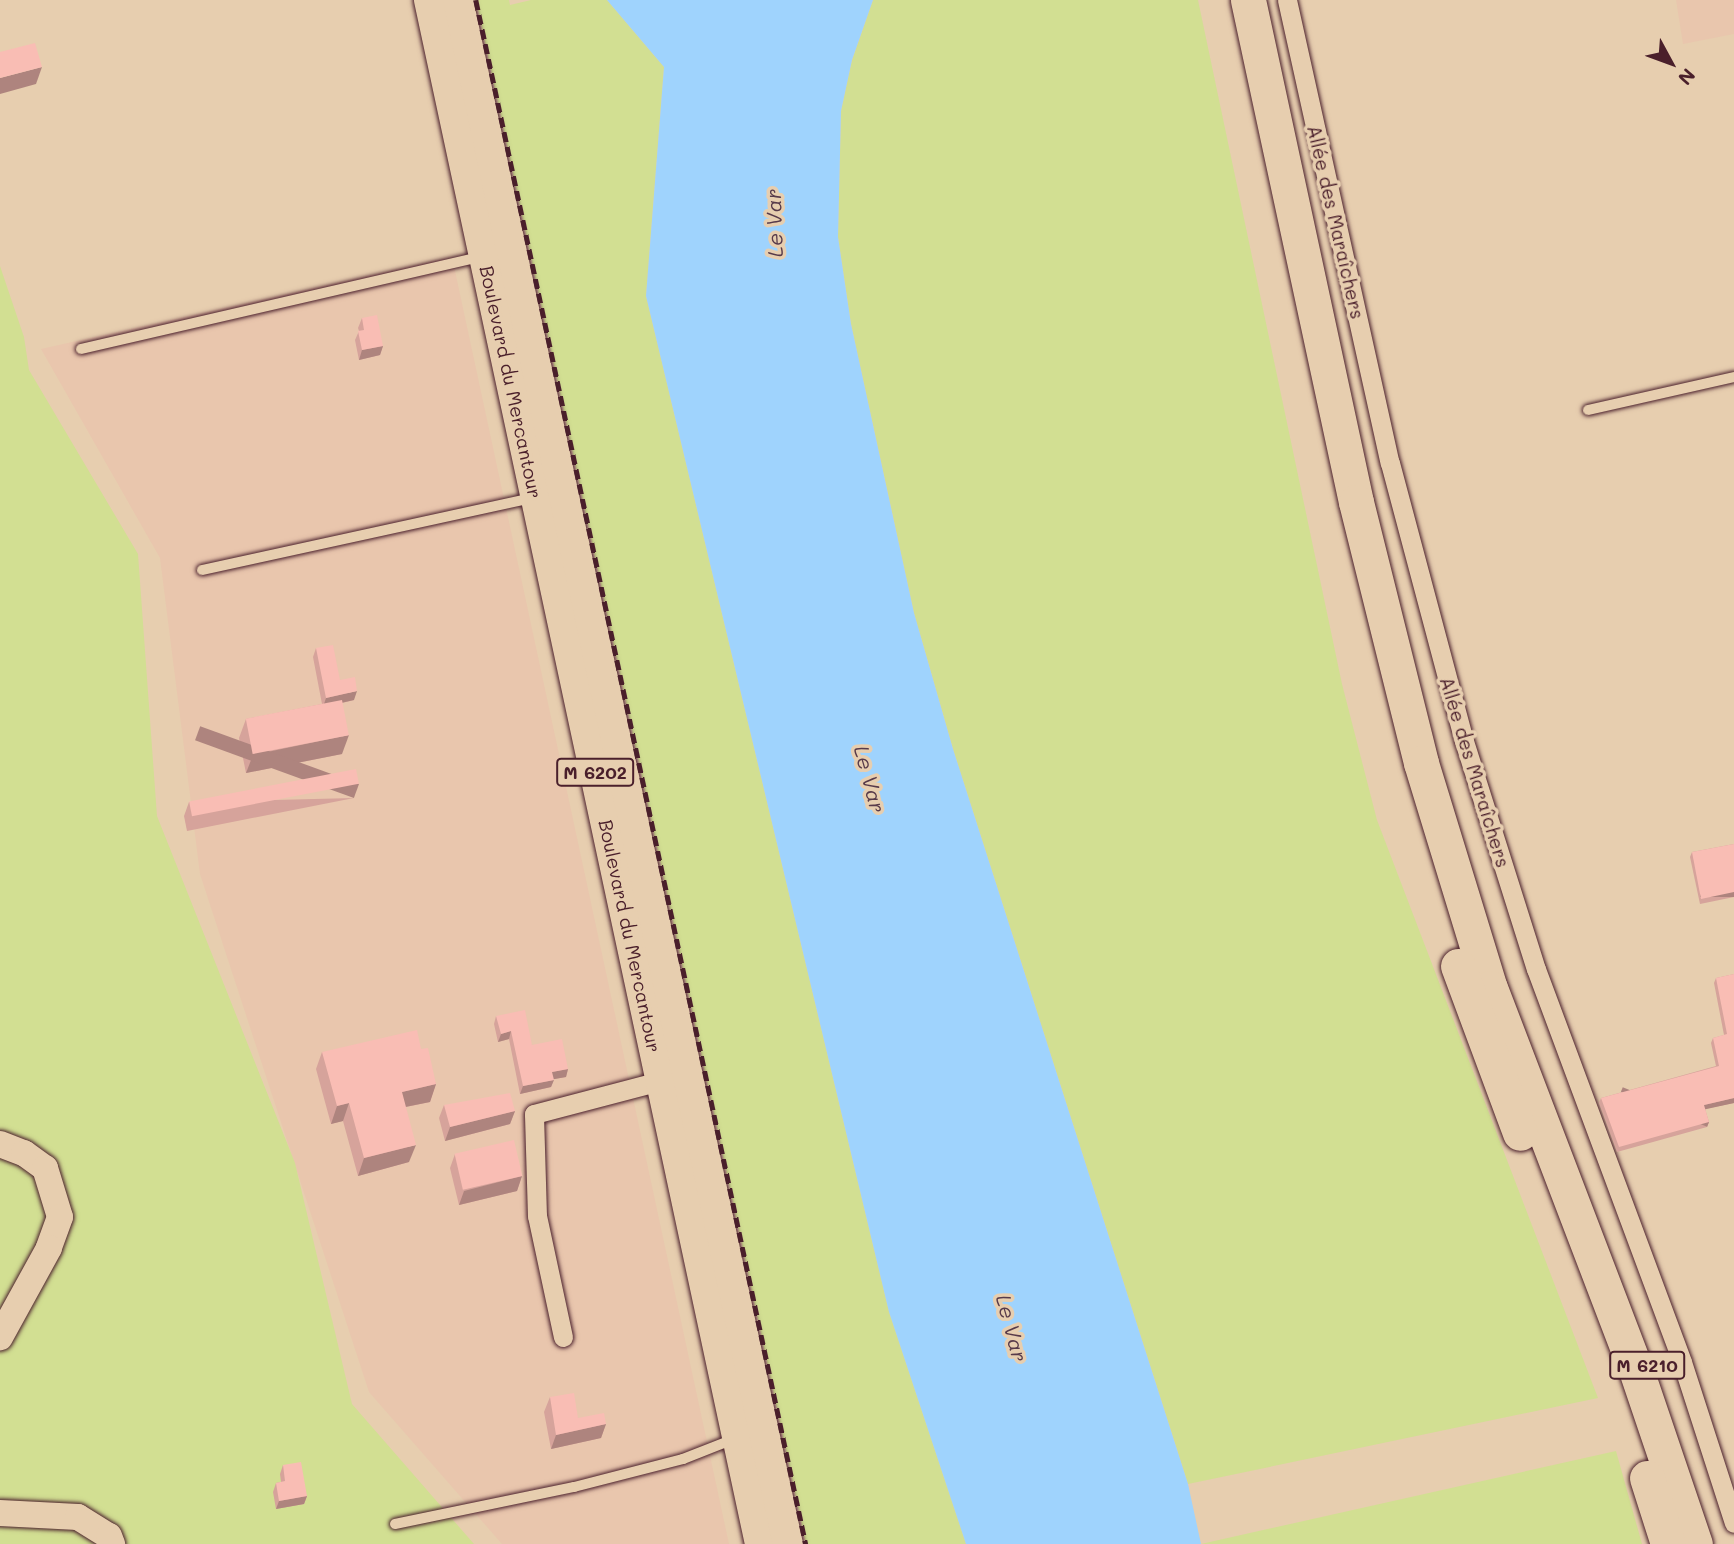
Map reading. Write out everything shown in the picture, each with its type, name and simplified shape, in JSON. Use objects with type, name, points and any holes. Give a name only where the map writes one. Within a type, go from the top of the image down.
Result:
[{"type":"highway","points":[[1225,0],[1341,541],[1398,770],[1475,1018],[1624,1407],[1667,1539]]},
{"type":"highway","points":[[1248,0],[1401,693],[1490,988],[1569,1194],[1695,1544]]},
{"type":"highway","name":"M 6210","points":[[1569,1194],[1648,1366],[1706,1544]]},
{"type":"main road","name":"Boulevard du Mercantour","points":[[429,0],[760,1544]]},
{"type":"main road","name":"Boulevard du Mercantour","points":[[458,0],[788,1544]]},
{"type":"street","name":"Allée des Maraîchers","points":[[1287,0],[1390,463],[1464,741],[1536,969],[1682,1362],[1734,1523]]},
{"type":"street","points":[[563,1337],[537,1216],[534,1114],[660,1081]]},
{"type":"street","points":[[0,1144],[24,1153],[45,1168],[60,1217],[49,1248],[0,1337]]},
{"type":"street","points":[[0,1513],[78,1517],[109,1535],[112,1544]]},
{"type":"lane","points":[[81,349],[483,256]]},
{"type":"lane","points":[[1588,410],[1734,377]]},
{"type":"lane","points":[[202,570],[536,497]]},
{"type":"lane","points":[[395,1524],[658,1465],[737,1438]]},
{"type":"shaded area","points":[[1676,0],[1734,0],[1734,34],[1683,44]]},
{"type":"shaded area","points":[[452,257],[729,1544],[502,1544],[369,1392],[200,874],[160,558],[41,349]]},
{"type":"green space","points":[[476,0],[509,0],[510,5],[531,0],[607,0],[664,67],[646,296],[889,1312],[966,1544],[806,1544]]},
{"type":"green space","points":[[873,0],[1198,0],[1342,684],[1377,820],[1598,1398],[1188,1484],[953,749],[914,613],[851,324],[838,237],[841,111],[852,60]]},
{"type":"green space","points":[[0,266],[24,337],[29,370],[138,554],[157,816],[295,1163],[352,1404],[474,1544],[0,1544]]},
{"type":"green space","points":[[1616,1451],[1642,1544],[1201,1544]]},
{"type":"water","name":"Le Var","points":[[607,0],[873,0],[852,60],[841,111],[838,237],[851,324],[914,613],[953,749],[1188,1484],[1201,1544],[966,1544],[889,1312],[646,296],[664,67]]},
{"type":"building","points":[[35,43],[42,67],[0,78],[0,52]]},
{"type":"building","points":[[377,315],[383,346],[362,350],[358,331],[364,330],[362,318]]},
{"type":"building","points":[[333,645],[340,680],[355,677],[357,691],[326,698],[316,648]]},
{"type":"building","points":[[342,700],[349,735],[253,754],[246,719]]},
{"type":"building","points":[[356,769],[359,784],[192,816],[189,801]]},
{"type":"building","points":[[1734,844],[1734,892],[1701,899],[1692,852]]},
{"type":"building","points":[[1734,974],[1734,1098],[1704,1105],[1709,1122],[1619,1147],[1601,1098],[1719,1066],[1713,1038],[1727,1034],[1716,978]]},
{"type":"building","points":[[525,1010],[532,1045],[562,1039],[568,1069],[552,1072],[554,1080],[523,1086],[511,1031],[501,1034],[496,1016]]},
{"type":"building","points":[[417,1030],[421,1049],[428,1048],[436,1084],[402,1092],[416,1145],[364,1158],[349,1103],[337,1106],[322,1052]]},
{"type":"building","points":[[510,1093],[515,1111],[450,1127],[444,1105]]},
{"type":"building","points":[[514,1140],[522,1176],[463,1190],[455,1154]]},
{"type":"building","points":[[574,1393],[578,1418],[604,1413],[606,1424],[556,1435],[550,1397]]},
{"type":"building","points":[[301,1462],[307,1496],[279,1501],[276,1483],[285,1481],[283,1465]]},
{"type":"railway","points":[[476,0],[806,1544]]}]
